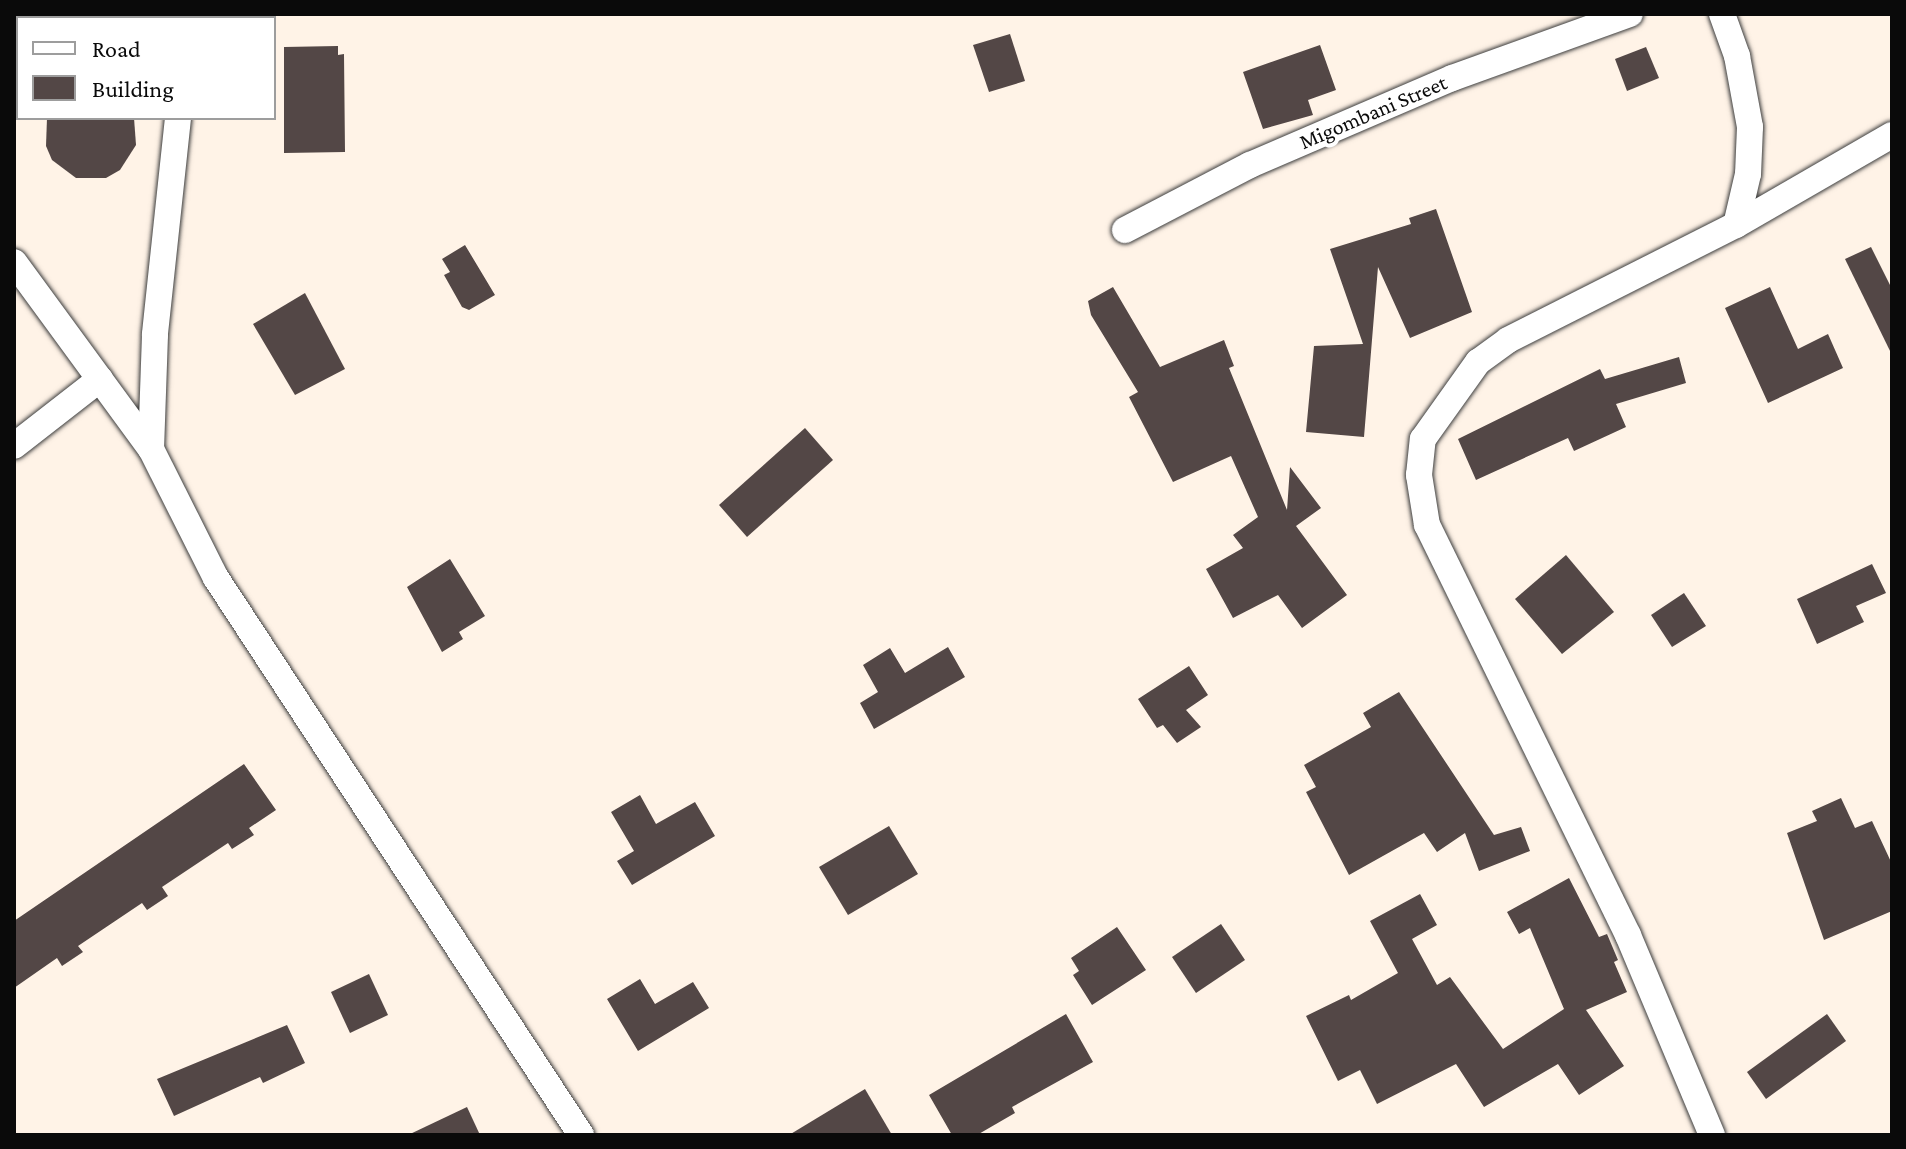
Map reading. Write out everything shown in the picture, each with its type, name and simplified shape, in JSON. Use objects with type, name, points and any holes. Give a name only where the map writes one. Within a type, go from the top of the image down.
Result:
[{"type":"street","name":"Migombani Street","points":[[1125,230],[1250,165],[1452,78],[1630,14]]},
{"type":"street","points":[[1722,14],[1737,56],[1750,127],[1748,174],[1736,225]]},
{"type":"street","points":[[151,449],[155,335],[178,120]]},
{"type":"street","points":[[1712,1135],[1628,935],[1427,525],[1419,475],[1423,439],[1478,362],[1508,340],[1736,225],[1892,135]]},
{"type":"street","points":[[1748,174],[1761,181],[1804,185]]},
{"type":"street","points":[[14,262],[151,449],[216,578],[581,1135]]},
{"type":"street","points":[[14,446],[100,379]]},
{"type":"building","points":[[1010,34],[1025,81],[989,92],[973,45]]},
{"type":"building","points":[[1320,45],[1336,90],[1308,100],[1313,115],[1263,129],[1243,72]]},
{"type":"building","points":[[338,46],[338,55],[344,54],[345,152],[284,153],[284,47]]},
{"type":"building","points":[[1646,47],[1659,78],[1627,91],[1615,59]]},
{"type":"building","points":[[47,120],[134,120],[136,145],[120,170],[106,178],[76,178],[52,160],[46,146]]},
{"type":"building","points":[[1436,209],[1472,312],[1410,338],[1378,267],[1364,437],[1306,432],[1314,346],[1363,344],[1330,249],[1411,224],[1409,218]]},
{"type":"building","points":[[465,245],[495,295],[469,310],[462,307],[444,275],[450,272],[442,259]]},
{"type":"building","points":[[1871,247],[1892,289],[1892,355],[1845,259]]},
{"type":"building","points":[[1113,287],[1160,367],[1224,340],[1234,366],[1229,368],[1287,510],[1290,467],[1321,508],[1296,526],[1347,595],[1302,628],[1278,595],[1233,618],[1206,569],[1243,548],[1233,535],[1258,517],[1231,456],[1173,482],[1129,397],[1138,392],[1091,315],[1088,301]]},
{"type":"building","points":[[1770,287],[1798,349],[1828,334],[1843,368],[1768,403],[1725,308]]},
{"type":"building","points":[[305,293],[345,369],[295,395],[253,324]]},
{"type":"building","points":[[1679,357],[1686,383],[1616,404],[1626,427],[1574,451],[1568,438],[1476,480],[1458,439],[1600,369],[1605,379]]},
{"type":"building","points":[[805,428],[833,460],[747,537],[719,505]]},
{"type":"building","points":[[1566,555],[1614,612],[1562,654],[1515,599]]},
{"type":"building","points":[[450,559],[485,616],[459,632],[463,639],[442,652],[407,587]]},
{"type":"building","points":[[1872,564],[1886,593],[1856,606],[1864,622],[1817,644],[1797,599]]},
{"type":"building","points":[[1684,593],[1706,626],[1672,647],[1651,615]]},
{"type":"building","points":[[948,647],[965,677],[874,729],[860,703],[878,692],[863,665],[890,648],[905,673]]},
{"type":"building","points":[[1189,666],[1208,695],[1186,710],[1201,727],[1177,743],[1163,725],[1157,728],[1138,699]]},
{"type":"building","points":[[1399,692],[1494,835],[1521,827],[1530,851],[1479,871],[1465,833],[1437,852],[1424,833],[1349,875],[1306,792],[1316,787],[1304,765],[1371,727],[1363,713]]},
{"type":"building","points":[[244,764],[276,810],[249,828],[254,835],[232,849],[228,843],[162,887],[168,896],[147,910],[142,903],[78,946],[83,952],[62,966],[57,958],[14,988],[14,921]]},
{"type":"building","points":[[640,795],[656,824],[695,802],[715,836],[632,885],[617,861],[634,851],[611,812]]},
{"type":"building","points":[[1841,798],[1855,828],[1872,821],[1892,864],[1892,911],[1824,940],[1787,833],[1817,821],[1812,811]]},
{"type":"building","points":[[889,826],[918,874],[848,915],[819,867]]},
{"type":"building","points":[[1569,878],[1599,937],[1607,934],[1618,960],[1614,962],[1627,992],[1586,1010],[1624,1066],[1579,1095],[1558,1064],[1484,1107],[1456,1064],[1377,1104],[1360,1070],[1338,1081],[1306,1016],[1349,995],[1351,1000],[1398,973],[1370,921],[1420,894],[1437,925],[1412,939],[1437,985],[1450,977],[1503,1049],[1564,1009],[1530,928],[1519,934],[1507,912]]},
{"type":"building","points":[[1221,924],[1245,960],[1196,993],[1172,957]]},
{"type":"building","points":[[1117,927],[1146,970],[1092,1005],[1073,975],[1079,971],[1071,958]]},
{"type":"building","points":[[369,974],[388,1015],[350,1033],[331,992]]},
{"type":"building","points":[[640,979],[655,1004],[693,982],[709,1008],[638,1051],[607,999]]},
{"type":"building","points":[[1066,1014],[1093,1062],[1012,1107],[1015,1113],[977,1135],[952,1135],[929,1095]]},
{"type":"building","points":[[1827,1014],[1846,1041],[1766,1099],[1747,1072]]},
{"type":"building","points":[[287,1025],[305,1063],[263,1083],[260,1077],[174,1116],[157,1079]]},
{"type":"building","points":[[865,1089],[892,1135],[789,1135]]},
{"type":"building","points":[[467,1107],[480,1135],[408,1135]]}]
